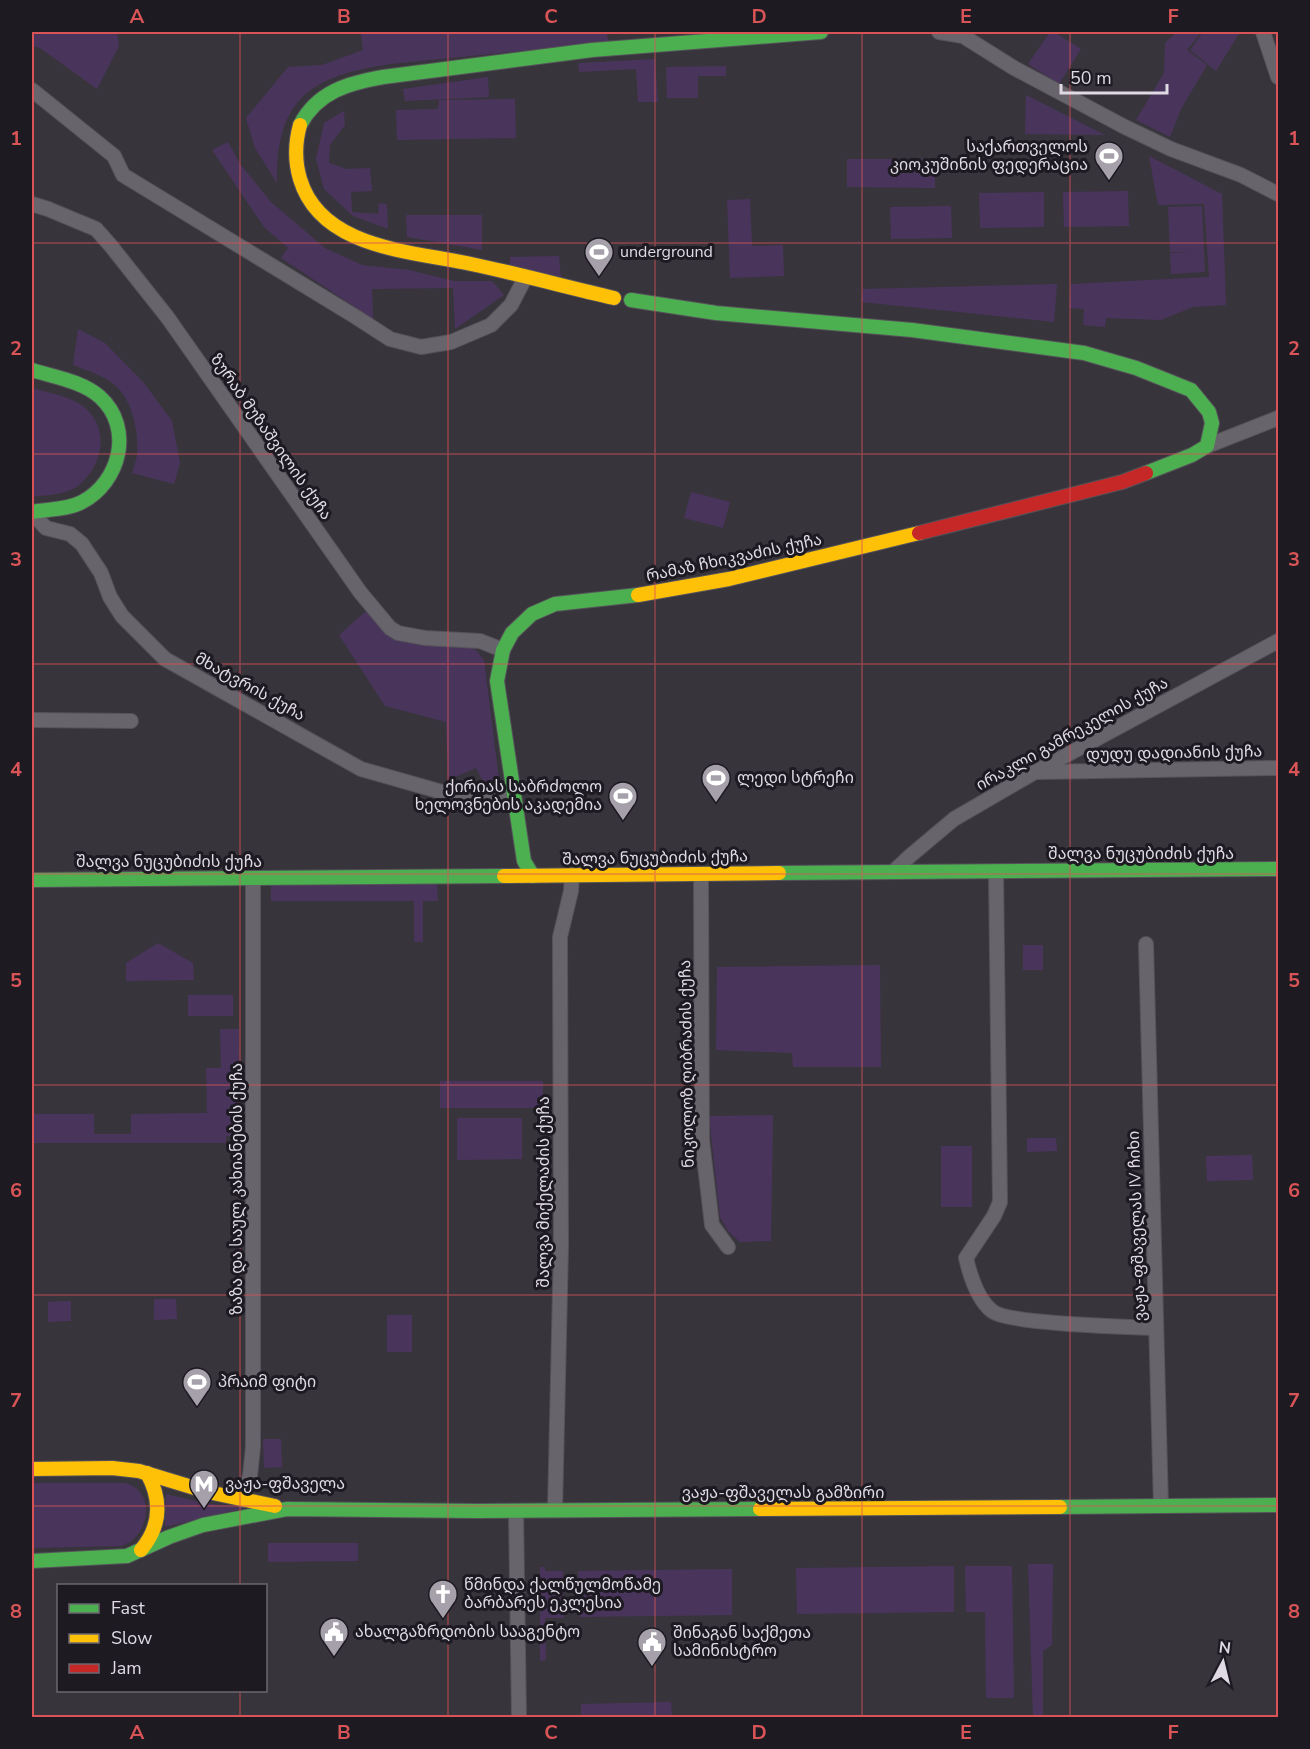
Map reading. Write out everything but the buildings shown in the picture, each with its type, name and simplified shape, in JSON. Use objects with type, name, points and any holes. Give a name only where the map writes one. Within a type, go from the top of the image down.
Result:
[{"type":"main road","points":[[614,298],[525,278],[488,267],[383,245],[350,234],[326,220],[308,201],[298,171],[296,140],[305,116],[316,103],[340,87],[394,76],[635,46],[821,32]]},
{"type":"main road","points":[[631,300],[717,313],[912,330],[1084,353],[1136,368],[1191,390],[1209,412],[1212,423],[1207,446]]},
{"type":"main road","points":[[32,370],[67,380],[90,390],[102,399],[112,410],[118,423],[120,450],[110,477],[101,489],[79,503],[32,512]]},
{"type":"main road","name":"რამაზ ჩხიკვაძის ქუჩა","points":[[533,876],[524,861],[497,681],[502,650],[512,633],[532,614],[555,604],[626,597],[729,579],[961,524],[1122,482],[1192,455],[1207,446]]},
{"type":"main road","name":"შალვა ნუცუბიძის ქუჩა","points":[[32,880],[1278,869]]},
{"type":"main road","name":"ვაჟა-ფშაველას გამზირი","points":[[32,1469],[112,1468],[147,1473],[191,1488],[287,1509],[516,1511],[1278,1505]]},
{"type":"main road","points":[[139,1552],[154,1535],[158,1523],[156,1491],[147,1473]]},
{"type":"main road","name":"ვაჟა-ფშაველას გამზირი","points":[[32,1561],[122,1557],[139,1552],[169,1537],[203,1526],[287,1509]]},
{"type":"street","points":[[939,32],[963,36],[1014,68],[1145,137],[1241,175],[1278,194]]},
{"type":"street","points":[[1263,32],[1278,77]]},
{"type":"street","points":[[32,90],[114,156],[123,175],[390,339],[422,347],[451,342],[491,325],[511,305],[525,278]]},
{"type":"street","name":"ზურაბ მუზაშვილის ქუჩა","points":[[32,204],[96,229],[111,246],[168,318],[360,592],[390,628],[398,633],[426,638],[480,641],[502,650]]},
{"type":"street","name":"რამაზ ჩხიკვაძის ქუჩა","points":[[1207,446],[1278,418]]},
{"type":"street","name":"მხატვრის ქუჩა","points":[[32,512],[46,528],[70,534],[82,544],[93,558],[110,597],[122,616],[165,659],[362,769],[456,796],[514,800]]},
{"type":"street","name":"ირაკლი გამრეკელის ქუჩა","points":[[893,872],[954,819],[1035,772],[1278,641]]},
{"type":"street","points":[[32,720],[131,721]]},
{"type":"street","name":"დუდუ დადიანის ქუჩა","points":[[1035,772],[1278,768]]},
{"type":"street","points":[[996,872],[1000,1202],[994,1216],[966,1258],[984,1302],[994,1313],[1024,1320],[1156,1328]]},
{"type":"street","name":"ნიკოლოზ ღიბრაძის ქუჩა","points":[[701,874],[702,1140],[712,1225],[728,1247]]},
{"type":"street","name":"შალვა მიქელაძის ქუჩა","points":[[555,1510],[561,1247],[560,937],[571,891],[572,875]]},
{"type":"street","name":"ზაზა და საულ კახიანების ქუჩა","points":[[242,1500],[250,1476],[253,1447],[253,878]]},
{"type":"street","name":"ვაჟა-ფშაველას IV ჩიხი","points":[[1146,944],[1161,1506]]},
{"type":"street","points":[[516,1511],[519,1718]]},
{"type":"shaded area","points":[[32,32],[117,32],[119,46],[97,89],[40,48],[32,46]]},
{"type":"shaded area","points":[[606,32],[609,42],[390,64],[362,69],[319,85],[304,96],[291,111],[283,130],[278,154],[277,183],[255,148],[246,118],[288,67],[322,65],[363,50],[361,34]]},
{"type":"shaded area","points":[[1050,32],[1054,32],[1081,49],[1059,84],[1028,64]]},
{"type":"shaded area","points":[[1177,32],[1195,32],[1199,35],[1187,50],[1207,65],[1181,109],[1170,137],[1136,120],[1164,73],[1165,43]]},
{"type":"shaded area","points":[[1203,32],[1240,32],[1216,71],[1190,50]]},
{"type":"shaded area","points":[[655,59],[658,102],[638,102],[636,69],[579,72],[578,63]]},
{"type":"shaded area","points":[[726,66],[726,76],[698,76],[698,98],[667,98],[666,67]]},
{"type":"shaded area","points":[[488,77],[489,97],[405,101],[403,89]]},
{"type":"shaded area","points":[[1026,95],[1105,135],[1025,134]]},
{"type":"shaded area","points":[[515,99],[516,138],[397,140],[396,110],[438,109],[439,100]]},
{"type":"shaded area","points":[[344,111],[345,125],[330,145],[329,163],[347,169],[370,168],[372,191],[351,192],[352,212],[378,214],[379,203],[387,204],[388,229],[353,216],[324,189],[316,159],[324,123]]},
{"type":"shaded area","points":[[228,142],[240,164],[271,202],[325,248],[362,265],[409,270],[454,281],[492,281],[504,295],[455,329],[453,288],[372,289],[373,319],[281,258],[288,248],[264,227],[212,150]]},
{"type":"shaded area","points":[[1149,156],[1222,194],[1226,305],[1193,307],[1161,320],[1106,318],[1105,327],[1083,325],[1084,309],[1069,308],[1071,284],[1209,277],[1204,204],[1158,205]]},
{"type":"shaded area","points":[[847,159],[935,159],[935,188],[847,187]]},
{"type":"shaded area","points":[[1128,191],[1129,226],[1064,227],[1063,192]]},
{"type":"shaded area","points":[[1044,192],[1044,227],[980,228],[979,193]]},
{"type":"shaded area","points":[[750,199],[752,246],[783,245],[784,276],[730,278],[727,200]]},
{"type":"shaded area","points":[[951,206],[952,238],[891,239],[890,207]]},
{"type":"shaded area","points":[[1202,206],[1205,272],[1171,274],[1170,253],[1191,252],[1170,252],[1168,207]]},
{"type":"shaded area","points":[[406,215],[482,215],[482,250],[407,237]]},
{"type":"shaded area","points":[[559,256],[561,278],[510,267],[510,257]]},
{"type":"shaded area","points":[[1057,284],[1054,322],[862,302],[863,289]]},
{"type":"shaded area","points":[[78,329],[105,343],[144,383],[172,421],[180,463],[174,484],[132,473],[137,457],[136,429],[128,403],[114,384],[97,374],[73,365]]},
{"type":"shaded area","points":[[32,388],[78,403],[91,414],[96,422],[100,439],[98,457],[90,473],[76,488],[58,494],[32,497]]},
{"type":"shaded area","points":[[691,492],[730,502],[723,528],[684,518]]},
{"type":"shaded area","points":[[366,611],[392,638],[422,645],[464,644],[476,650],[484,660],[500,788],[488,791],[476,768],[448,780],[446,722],[385,706],[339,635]]},
{"type":"shaded area","points":[[271,883],[437,884],[438,901],[423,901],[423,942],[414,942],[414,901],[271,901]]},
{"type":"shaded area","points":[[158,943],[193,963],[194,980],[126,981],[126,963]]},
{"type":"shaded area","points":[[1023,945],[1043,945],[1043,970],[1023,970]]},
{"type":"shaded area","points":[[880,965],[881,1067],[793,1067],[792,1053],[716,1050],[717,967]]},
{"type":"shaded area","points":[[188,995],[233,995],[233,1016],[188,1016]]},
{"type":"shaded area","points":[[220,1029],[239,1029],[240,1136],[226,1136],[226,1143],[32,1143],[32,1114],[94,1114],[94,1134],[131,1134],[131,1114],[207,1113],[206,1068],[221,1068]]},
{"type":"shaded area","points":[[440,1081],[543,1081],[543,1108],[440,1108]]},
{"type":"shaded area","points":[[773,1115],[771,1241],[740,1242],[728,1231],[720,1217],[709,1116]]},
{"type":"shaded area","points":[[457,1118],[522,1118],[522,1159],[457,1160]]},
{"type":"shaded area","points":[[1027,1138],[1056,1138],[1057,1151],[1027,1152]]},
{"type":"shaded area","points":[[941,1146],[972,1146],[972,1207],[941,1207]]},
{"type":"shaded area","points":[[1252,1155],[1253,1180],[1207,1181],[1206,1156]]},
{"type":"shaded area","points":[[154,1299],[176,1299],[177,1319],[154,1320]]},
{"type":"shaded area","points":[[71,1301],[71,1321],[48,1322],[48,1302]]},
{"type":"shaded area","points":[[387,1315],[412,1315],[412,1352],[387,1352]]},
{"type":"shaded area","points":[[263,1439],[281,1439],[282,1467],[264,1468]]},
{"type":"shaded area","points":[[32,1483],[125,1483],[142,1495],[146,1514],[143,1524],[131,1541],[121,1546],[32,1548]]},
{"type":"shaded area","points":[[166,1494],[204,1503],[245,1508],[165,1527]]},
{"type":"shaded area","points":[[268,1543],[358,1543],[358,1561],[268,1562]]},
{"type":"shaded area","points":[[1028,1564],[1053,1564],[1052,1645],[1043,1651],[1043,1717],[1033,1717]]},
{"type":"shaded area","points":[[954,1566],[954,1612],[797,1614],[796,1568]]},
{"type":"shaded area","points":[[965,1566],[1012,1566],[1014,1698],[986,1698],[985,1612],[966,1612]]},
{"type":"shaded area","points":[[540,1567],[545,1567],[545,1571],[563,1571],[564,1618],[545,1618],[546,1660],[540,1661]]},
{"type":"shaded area","points":[[732,1569],[732,1615],[579,1617],[578,1571]]},
{"type":"shaded area","points":[[671,1702],[672,1717],[581,1717],[581,1704]]},
{"type":"traffic: fast","points":[[300,125],[315,104],[335,91],[358,82],[383,77],[592,50],[821,32]]},
{"type":"traffic: fast","points":[[631,300],[716,313],[912,330],[1084,353],[1136,368],[1191,390],[1209,412],[1212,423],[1207,446],[1192,455],[1146,473]]},
{"type":"traffic: fast","points":[[32,370],[76,383],[100,397],[111,410],[117,424],[119,439],[118,454],[113,468],[106,482],[95,493],[70,507],[32,512]]},
{"type":"traffic: fast","points":[[533,876],[524,861],[497,681],[503,650],[512,633],[532,614],[555,604],[638,595]]},
{"type":"traffic: fast","points":[[779,873],[1278,869]]},
{"type":"traffic: fast","points":[[32,880],[504,876]]},
{"type":"traffic: fast","points":[[1060,1507],[1278,1505]]},
{"type":"traffic: fast","points":[[32,1561],[127,1556],[203,1525],[287,1509],[477,1511],[760,1509]]},
{"type":"traffic: slow","points":[[300,125],[296,152],[300,179],[311,202],[327,220],[348,233],[371,243],[397,250],[489,268],[614,298]]},
{"type":"traffic: slow","points":[[638,595],[729,579],[919,533]]},
{"type":"traffic: slow","points":[[504,876],[779,873]]},
{"type":"traffic: slow","points":[[32,1469],[112,1468],[139,1471],[208,1492],[275,1506]]},
{"type":"traffic: slow","points":[[141,1550],[152,1532],[157,1513],[155,1493],[147,1473]]},
{"type":"traffic: slow","points":[[760,1509],[1060,1507]]},
{"type":"traffic: jam","points":[[919,533],[1122,482],[1146,473]]},
{"type":"place","name":"საქართველოს კიოკუშინის ფედერაცია","points":[[1109,182]]},
{"type":"place","name":"underground","points":[[599,278]]},
{"type":"place","name":"ლედი სტრეჩი","points":[[716,804]]},
{"type":"place","name":"ქირიას საბრძოლო ხელოვნების აკადემია","points":[[623,822]]},
{"type":"place","name":"პრაიმ ფიტი","points":[[197,1408]]},
{"type":"place","name":"ვაჟა-ფშაველა","points":[[204,1510]]},
{"type":"place","name":"წმინდა ქალწულმოწამე ბარბარეს ეკლესია","points":[[443,1620]]},
{"type":"place","name":"ახალგაზრდობის სააგენტო","points":[[334,1658]]},
{"type":"place","name":"შინაგან საქმეთა სამინისტრო","points":[[652,1668]]}]
